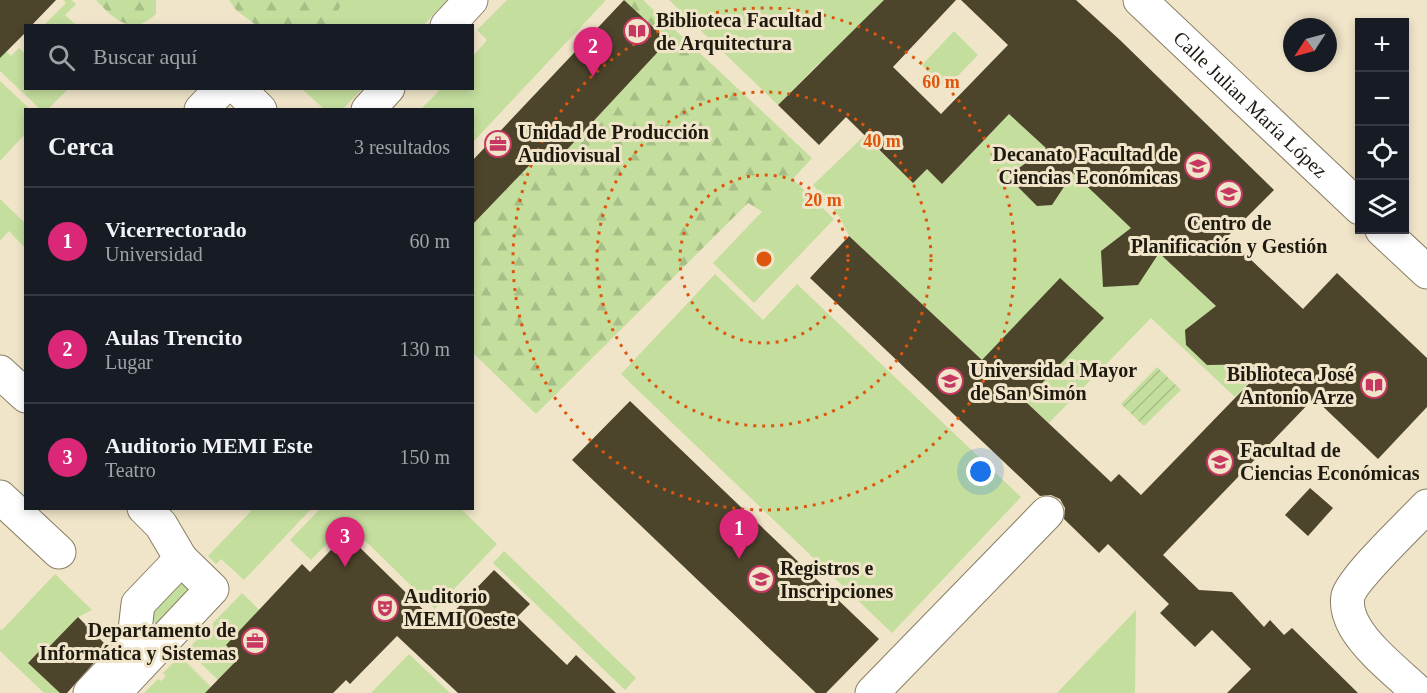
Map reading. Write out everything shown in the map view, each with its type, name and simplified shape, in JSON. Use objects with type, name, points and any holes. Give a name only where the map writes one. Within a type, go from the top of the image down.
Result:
[{"type":"street","points":[[449,24],[471,0]]},
{"type":"street","name":"Calle Julian María López","points":[[1140,0],[1355,204]]},
{"type":"street","points":[[203,108],[220,90]]},
{"type":"street","points":[[240,90],[258,108]]},
{"type":"street","points":[[370,108],[386,90]]},
{"type":"street","points":[[1386,234],[1427,272]]},
{"type":"street","points":[[0,372],[24,394]]},
{"type":"street","points":[[0,496],[59,552]]},
{"type":"street","points":[[1419,693],[1366,641],[1355,627],[1348,613],[1348,596],[1357,579],[1427,506]]},
{"type":"street","points":[[114,693],[212,589],[181,559],[161,525],[146,510]]},
{"type":"street","points":[[872,693],[1047,513]]},
{"type":"street","points":[[90,693],[133,648],[138,604],[181,559]]},
{"type":"green space","points":[[64,0],[71,0],[76,4],[65,15],[75,24],[45,24],[66,3]]},
{"type":"green space","points":[[96,0],[156,0],[156,14],[139,24],[123,23]]},
{"type":"green space","points":[[229,0],[342,0],[336,18],[338,24],[255,24],[236,10]]},
{"type":"green space","points":[[247,0],[447,0],[425,24],[272,24]]},
{"type":"green space","points":[[507,0],[606,0],[474,141],[474,108],[422,108],[440,90],[474,90],[474,55],[487,40],[477,30]]},
{"type":"green space","points":[[624,0],[643,0],[812,158],[763,212],[748,203],[536,414],[474,354],[474,223],[550,144],[562,155],[668,41]]},
{"type":"green space","points":[[669,0],[884,0],[840,45],[860,103],[819,63],[778,105]]},
{"type":"green space","points":[[954,31],[978,55],[946,88],[922,65]]},
{"type":"green space","points":[[0,45],[11,56],[19,48],[24,53],[24,90],[67,90],[49,108],[39,108],[0,71]]},
{"type":"green space","points":[[0,81],[29,108],[24,108],[24,135],[0,161]]},
{"type":"green space","points":[[303,90],[361,90],[344,108],[323,108]]},
{"type":"green space","points":[[1010,113],[1272,359],[1235,397],[1151,318],[1049,423],[849,236],[839,216],[813,185],[864,136],[913,183],[927,169],[942,184]]},
{"type":"green space","points":[[793,179],[834,219],[754,303],[713,263]]},
{"type":"green space","points":[[0,199],[24,222],[24,247],[9,231],[0,241]]},
{"type":"green space","points":[[715,274],[763,320],[797,284],[1021,497],[892,633],[621,374]]},
{"type":"green space","points":[[1157,367],[1181,390],[1144,426],[1121,404]]},
{"type":"green space","points":[[252,510],[310,510],[244,580],[221,559],[216,564],[208,556]]},
{"type":"green space","points":[[319,510],[462,510],[497,544],[435,609],[347,523],[311,560],[290,540]]},
{"type":"green space","points":[[504,551],[636,678],[625,690],[493,563]]},
{"type":"green space","points":[[55,574],[92,610],[78,617],[48,650],[44,646],[28,662],[60,693],[44,693],[0,651],[0,629],[2,630]]},
{"type":"green space","points":[[181,579],[192,589],[157,625],[146,614]]},
{"type":"green space","points":[[242,593],[339,687],[334,692],[254,617],[226,645],[243,662],[218,680],[187,650],[207,629],[210,631],[214,626],[212,624]]},
{"type":"green space","points":[[1136,610],[1135,693],[1057,693]]},
{"type":"green space","points":[[409,654],[450,693],[371,693]]},
{"type":"green space","points":[[180,656],[211,687],[206,693],[144,693],[158,679],[161,681],[166,676],[163,673]]},
{"type":"building","points":[[0,0],[56,0],[33,24],[24,24],[24,34],[0,58]]},
{"type":"building","points":[[624,0],[668,41],[562,155],[550,144],[474,223],[474,159]]},
{"type":"building","points":[[884,0],[956,0],[893,67],[941,114],[1008,45],[961,0],[1076,0],[1274,190],[1227,237],[1303,309],[1337,273],[1427,358],[1427,407],[1378,459],[1314,398],[1163,555],[1199,590],[1232,592],[1264,627],[1270,620],[1284,635],[1292,628],[1358,693],[1227,693],[1251,669],[1212,630],[1195,647],[1160,613],[1169,604],[1108,544],[1099,553],[1064,519],[1065,508],[1060,499],[1051,495],[1040,496],[810,278],[849,236],[982,360],[1060,278],[1104,318],[1025,401],[1111,482],[1119,474],[1141,495],[1268,364],[1207,365],[1186,345],[1185,330],[1216,306],[1159,253],[1138,285],[1103,287],[1101,251],[1131,228],[1073,173],[1052,205],[1037,206],[1017,186],[1015,171],[1046,148],[1009,114],[942,184],[927,169],[913,183],[846,117],[819,145],[778,105]]},
{"type":"building","points":[[630,401],[879,639],[826,693],[816,693],[572,460]]},
{"type":"building","points":[[1310,488],[1333,508],[1308,536],[1285,515]]},
{"type":"building","points":[[346,534],[440,626],[494,570],[530,604],[517,617],[567,665],[576,655],[616,693],[458,693],[397,636],[350,684],[346,680],[333,693],[205,693],[239,658],[226,645],[302,564],[310,572]]},
{"type":"building","points":[[78,617],[108,647],[67,693],[60,693],[28,663],[44,646],[47,649]]},
{"type":"place","name":"Biblioteca Facultad de Arquitectura","points":[[637,31]]},
{"type":"place","name":"Aulas Trencito","points":[[593,77]]},
{"type":"place","name":"Unidad de Producción Audiovisual","points":[[498,144]]},
{"type":"place","name":"Decanato Facultad de Ciencias Económicas","points":[[1198,166]]},
{"type":"place","name":"Centro de Planificación y Gestión","points":[[1229,194]]},
{"type":"place","name":"Universidad Mayor de San Simón","points":[[950,381]]},
{"type":"place","name":"Biblioteca José Antonio Arze","points":[[1374,385]]},
{"type":"place","name":"Facultad de Ciencias Económicas","points":[[1220,462]]},
{"type":"place","name":"Vicerrectorado","points":[[739,559]]},
{"type":"place","name":"Auditorio MEMI Este","points":[[345,567]]},
{"type":"place","name":"Registros e Inscripciones","points":[[761,579]]},
{"type":"place","name":"Auditorio MEMI Oeste","points":[[385,608]]},
{"type":"place","name":"Departamento de Informática y Sistemas","points":[[255,641]]}]
